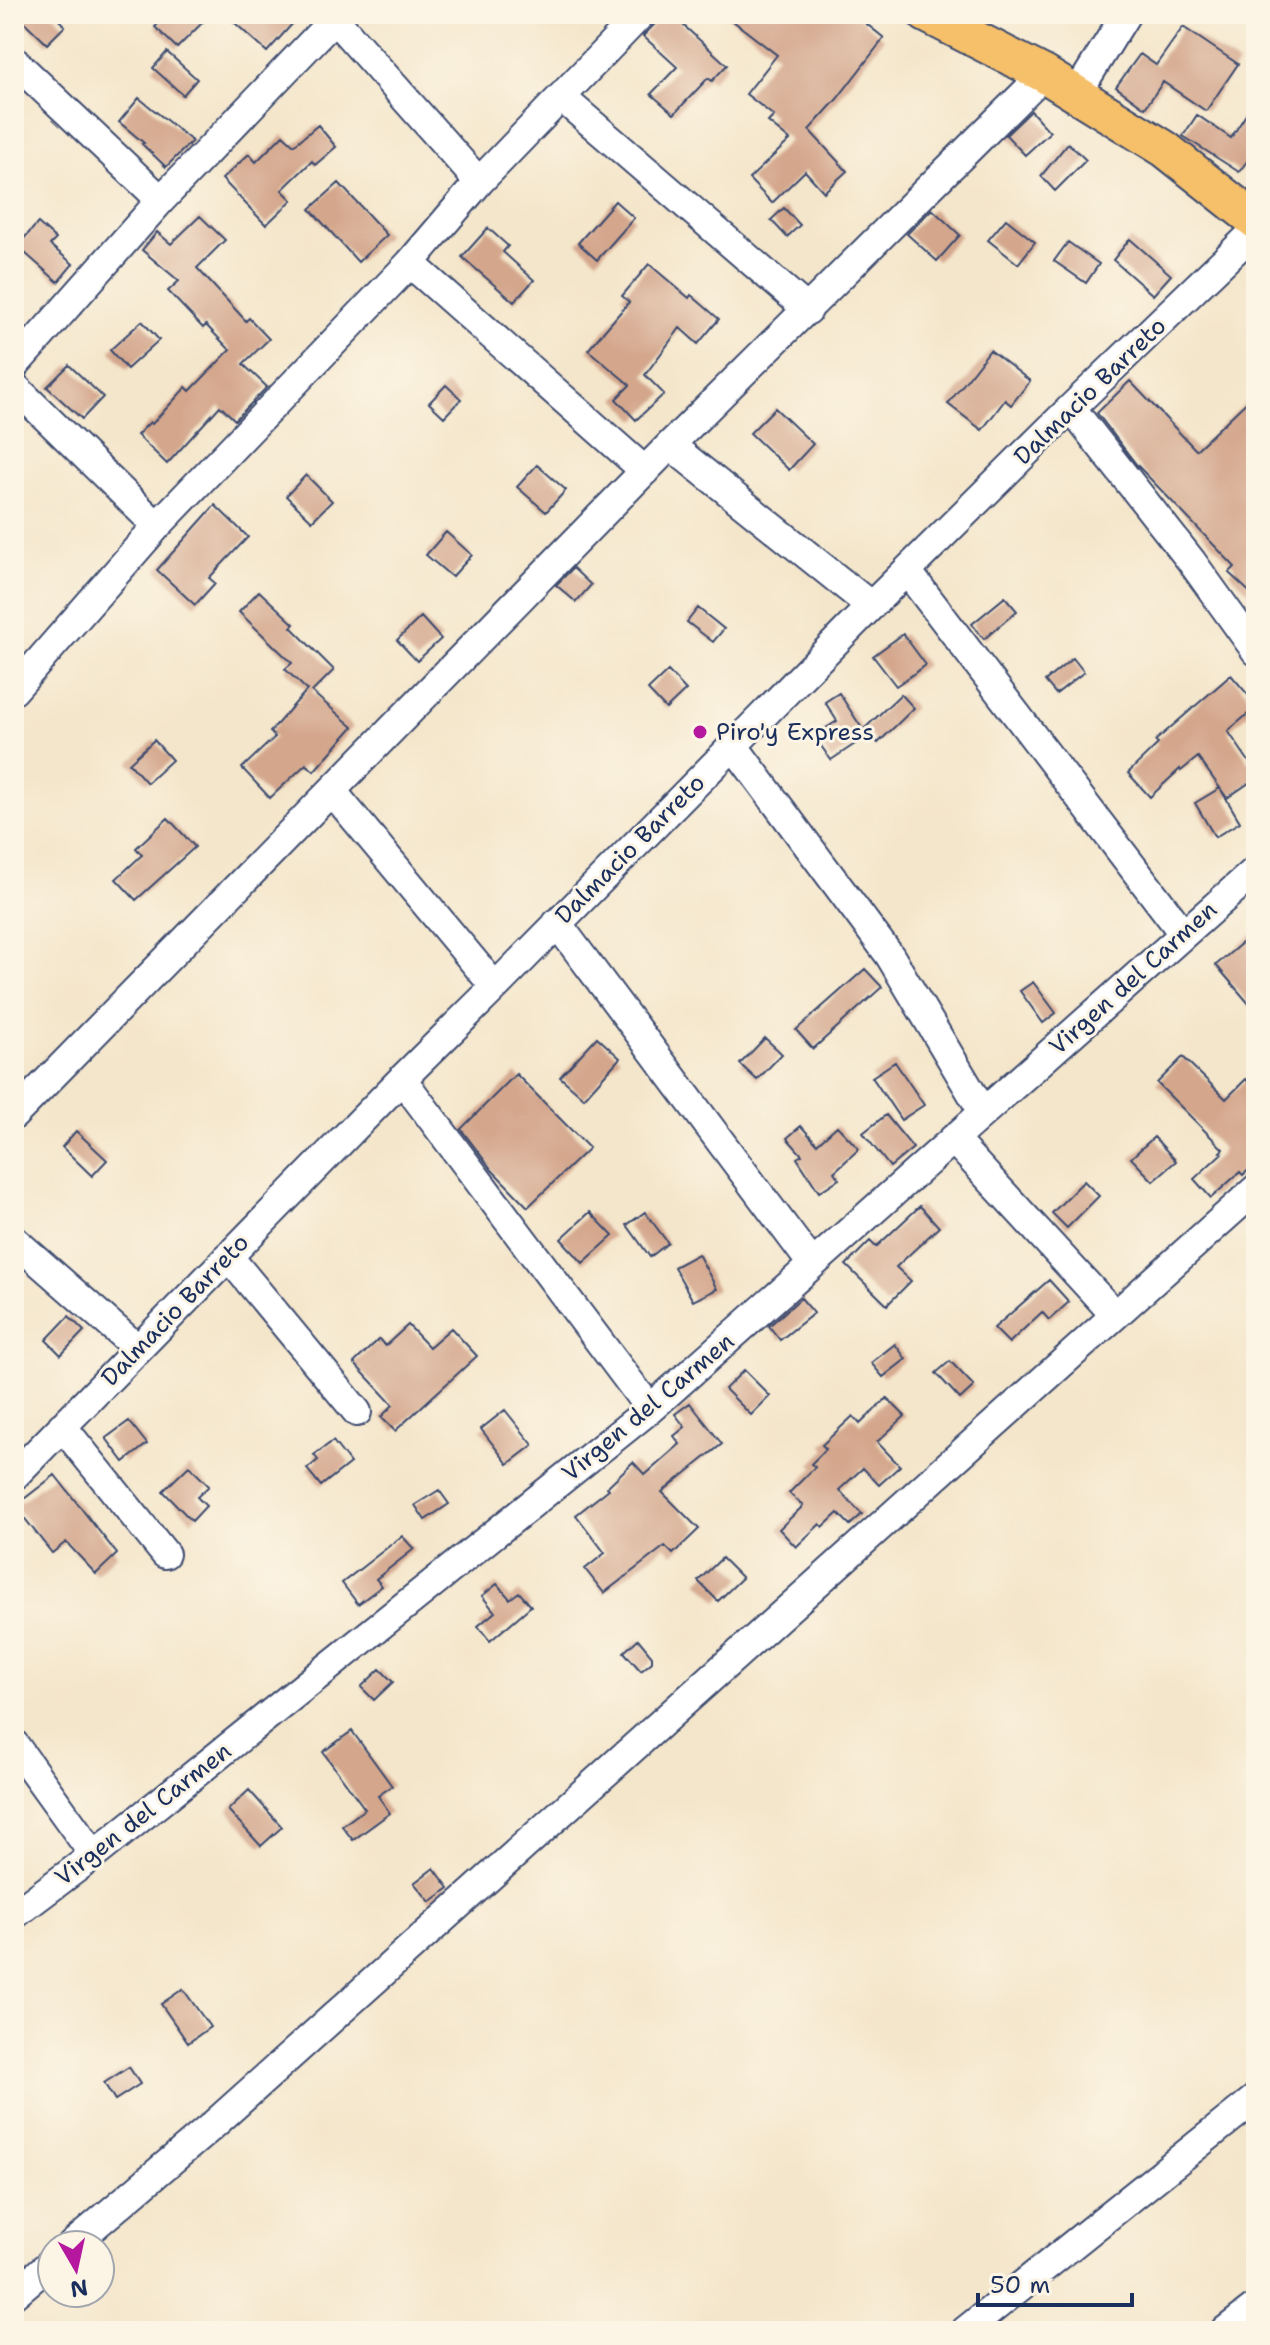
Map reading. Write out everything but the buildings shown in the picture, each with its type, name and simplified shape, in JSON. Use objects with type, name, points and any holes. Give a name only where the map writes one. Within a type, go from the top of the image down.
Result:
[{"type":"main road","points":[[926,14],[1044,74],[1165,149],[1256,221]]},
{"type":"street","points":[[14,690],[157,526],[410,263],[479,182],[641,14]]},
{"type":"street","points":[[1076,95],[1126,14]]},
{"type":"street","points":[[14,366],[161,200],[335,15],[479,182]]},
{"type":"street","points":[[14,61],[161,200]]},
{"type":"street","points":[[14,1115],[670,445],[1044,74]]},
{"type":"street","points":[[561,97],[808,310]]},
{"type":"street","name":"Dalmacio Barreto","points":[[14,1476],[871,606],[1256,230]]},
{"type":"street","points":[[410,263],[645,471]]},
{"type":"street","points":[[14,386],[157,526]]},
{"type":"street","points":[[1071,408],[1192,562],[1256,651]]},
{"type":"street","points":[[670,445],[871,606]]},
{"type":"street","points":[[907,571],[1183,933]]},
{"type":"street","points":[[733,745],[890,956],[983,1112]]},
{"type":"street","points":[[332,791],[495,987]]},
{"type":"street","name":"Virgen del Carmen","points":[[14,1915],[94,1855],[650,1409],[1256,870]]},
{"type":"street","points":[[557,923],[812,1264]]},
{"type":"street","points":[[402,1079],[650,1409]]},
{"type":"street","points":[[953,1139],[1115,1315]]},
{"type":"street","points":[[91,2229],[224,2115],[1256,1189]]},
{"type":"street","points":[[14,1240],[137,1348]]},
{"type":"street","points":[[228,1256],[357,1412]]},
{"type":"street","points":[[62,1426],[165,1554]]},
{"type":"street","points":[[14,1744],[94,1855]]},
{"type":"street","points":[[965,2331],[1256,2098]]},
{"type":"street","points":[[14,2294],[36,2275]]},
{"type":"street","points":[[1225,2331],[1256,2307]]},
{"type":"place","name":"Piro'y Express","points":[[700,732]]}]
